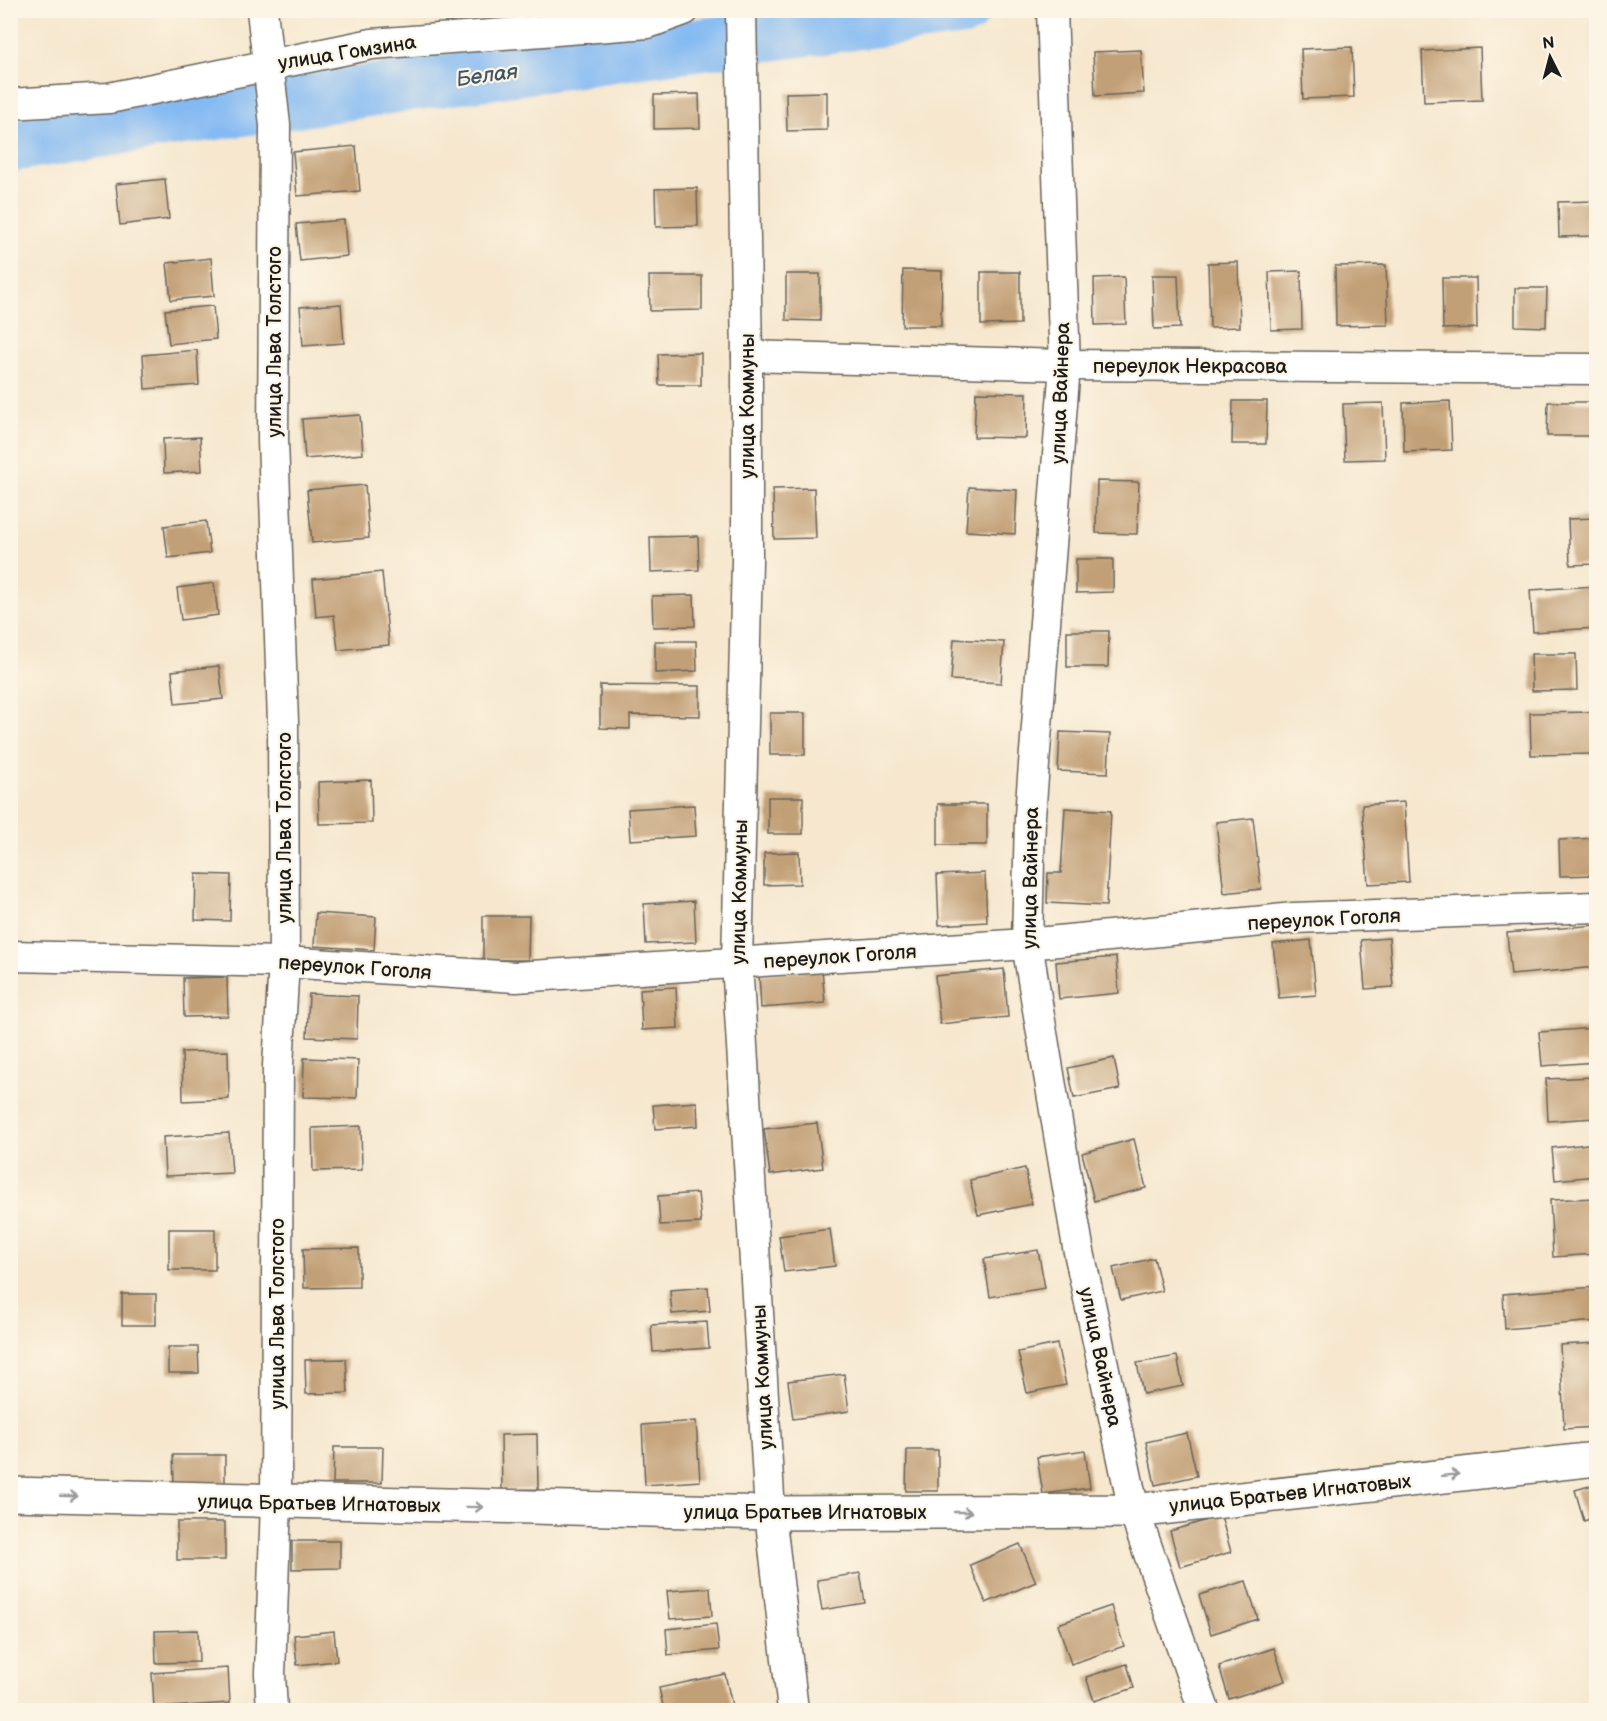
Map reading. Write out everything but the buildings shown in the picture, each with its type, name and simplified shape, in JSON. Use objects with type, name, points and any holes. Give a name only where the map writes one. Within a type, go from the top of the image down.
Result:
[{"type":"street","points":[[262,10],[269,63]]},
{"type":"street","name":"улица Гомзина","points":[[10,104],[109,98],[269,63],[372,44],[648,23],[684,10]]},
{"type":"street","name":"улица Коммуны","points":[[741,10],[744,72],[747,561],[737,962],[770,1513],[793,1710]]},
{"type":"street","name":"улица Вайнера","points":[[1053,17],[1065,365],[1030,816],[1027,944],[1078,1247],[1134,1511],[1204,1710]]},
{"type":"street","name":"улица Льва Толстого","points":[[269,63],[275,125],[273,440],[284,722],[284,962],[278,1066],[276,1502],[270,1674],[272,1710]]},
{"type":"street","name":"переулок Некрасова","points":[[747,356],[1065,365],[1596,369]]},
{"type":"street","name":"переулок Гоголя","points":[[10,956],[284,962],[516,977],[1027,944],[1294,918],[1596,907]]},
{"type":"street","name":"улица Братьев Игнатовых","points":[[10,1494],[770,1513],[1134,1511],[1596,1459]]},
{"type":"waterway","name":"Белая","points":[[10,146],[487,74],[964,10]]}]
